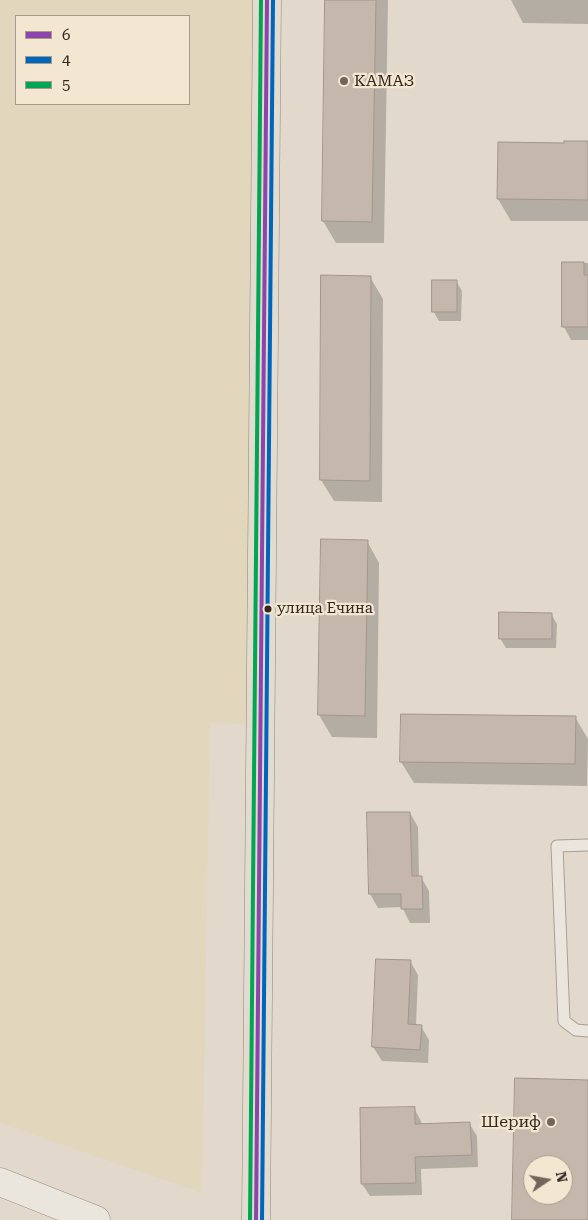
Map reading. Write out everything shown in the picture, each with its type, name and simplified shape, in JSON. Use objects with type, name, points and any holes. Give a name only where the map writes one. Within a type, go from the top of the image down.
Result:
[{"type":"main road","points":[[256,1220],[267,0]]},
{"type":"main road","points":[[0,1182],[96,1220]]},
{"type":"lane","points":[[588,845],[557,846],[564,1021],[576,1030],[588,1031]]},
{"type":"shaded area","points":[[0,0],[267,0],[260,724],[210,723],[202,1193],[0,1123]]},
{"type":"building","points":[[325,0],[376,0],[372,222],[322,221]]},
{"type":"building","points":[[564,141],[588,141],[588,200],[497,199],[498,142],[564,143]]},
{"type":"building","points":[[562,262],[584,262],[584,275],[588,275],[588,327],[562,327]]},
{"type":"building","points":[[321,275],[371,276],[370,481],[320,480]]},
{"type":"building","points":[[432,280],[457,280],[457,312],[432,312]]},
{"type":"building","points":[[321,539],[368,540],[365,716],[318,715]]},
{"type":"building","points":[[499,612],[552,613],[552,639],[499,639]]},
{"type":"building","points":[[401,714],[576,716],[575,764],[400,762]]},
{"type":"building","points":[[367,812],[410,812],[412,876],[422,876],[423,909],[401,909],[401,894],[369,894]]},
{"type":"building","points":[[376,959],[411,960],[408,1024],[422,1025],[420,1050],[372,1047]]},
{"type":"building","name":"Шериф","points":[[515,1078],[588,1080],[588,1220],[512,1220]]},
{"type":"building","points":[[415,1107],[415,1124],[470,1122],[472,1155],[415,1157],[416,1183],[361,1184],[360,1108]]},
{"type":"transit line","name":"5","points":[[250,1220],[261,0]]},
{"type":"transit line","name":"6","points":[[256,1220],[267,0]]},
{"type":"transit line","name":"4","points":[[262,1220],[273,0]]},
{"type":"place","name":"КАМАЗ","points":[[344,81]]},
{"type":"place","name":"улица Ечина","points":[[268,609]]},
{"type":"place","name":"Шериф","points":[[551,1122]]}]
